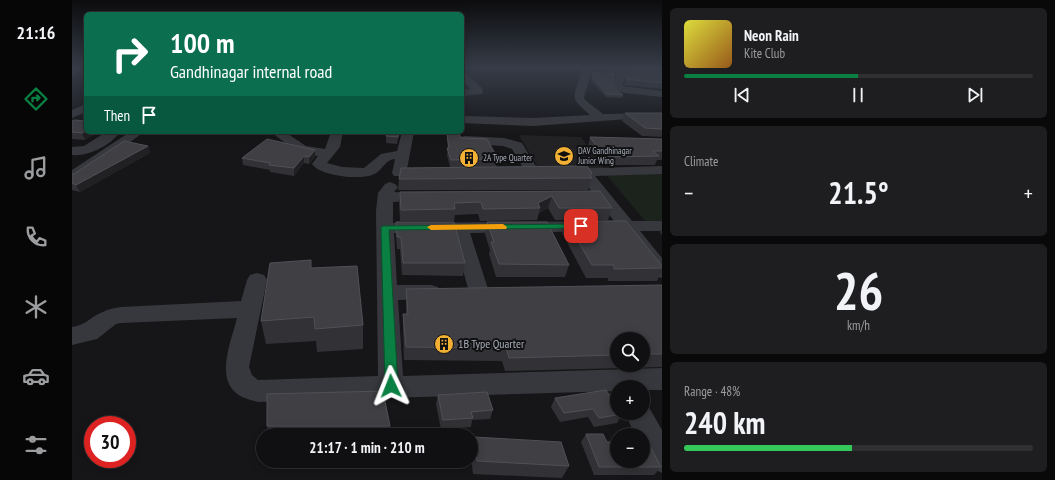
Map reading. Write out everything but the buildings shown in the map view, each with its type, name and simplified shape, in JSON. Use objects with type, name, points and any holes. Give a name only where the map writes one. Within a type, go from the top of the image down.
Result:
[{"type":"street","points":[[464,93],[473,93],[478,92],[478,90]]},
{"type":"street","points":[[581,90],[579,97],[580,101],[601,118]]},
{"type":"street","points":[[629,90],[662,94]]},
{"type":"street","points":[[72,116],[84,109]]},
{"type":"street","points":[[72,116],[84,120]]},
{"type":"street","points":[[465,120],[533,122],[662,116]]},
{"type":"street","points":[[72,151],[78,152],[87,150],[111,134]]},
{"type":"street","points":[[72,177],[135,134]]},
{"type":"street","points":[[280,134],[302,149],[328,154]]},
{"type":"street","points":[[336,134],[333,147],[319,164],[328,169],[359,173],[372,170],[384,158],[401,164],[438,173]]},
{"type":"street","points":[[391,386],[385,197],[401,164],[408,134]]},
{"type":"street","points":[[466,140],[504,142],[517,146],[533,172]]},
{"type":"street","points":[[518,173],[662,170]]},
{"type":"street","points":[[584,172],[627,226],[659,283]]},
{"type":"street","points":[[581,196],[603,196]]},
{"type":"street","points":[[385,197],[441,197]]},
{"type":"street","points":[[385,228],[460,227],[532,221],[627,226],[662,226]]},
{"type":"street","points":[[388,293],[487,291],[460,227]]},
{"type":"street","points":[[257,280],[237,366],[238,378],[246,386],[258,391],[391,386],[610,383]]},
{"type":"street","points":[[72,336],[89,333],[109,318],[121,315],[250,309]]},
{"type":"street","points":[[650,380],[662,379]]},
{"type":"street","points":[[642,420],[662,458]]},
{"type":"shaded area","name":"DAV Gandhinagar Junior Wing","points":[[519,135],[581,137],[605,169],[539,169]]},
{"type":"shaded area","points":[[605,173],[662,173],[662,223],[647,223]]},
{"type":"slow traffic","points":[[431,227],[503,227]]},
{"type":"place","name":"DAV Gandhinagar Junior Wing","points":[[564,156]]},
{"type":"place","name":"2A Type Quarter","points":[[469,158]]},
{"type":"place","name":"1B Type Quarter","points":[[444,344]]},
{"type":"route","points":[[391,386],[385,228],[581,226]]}]
